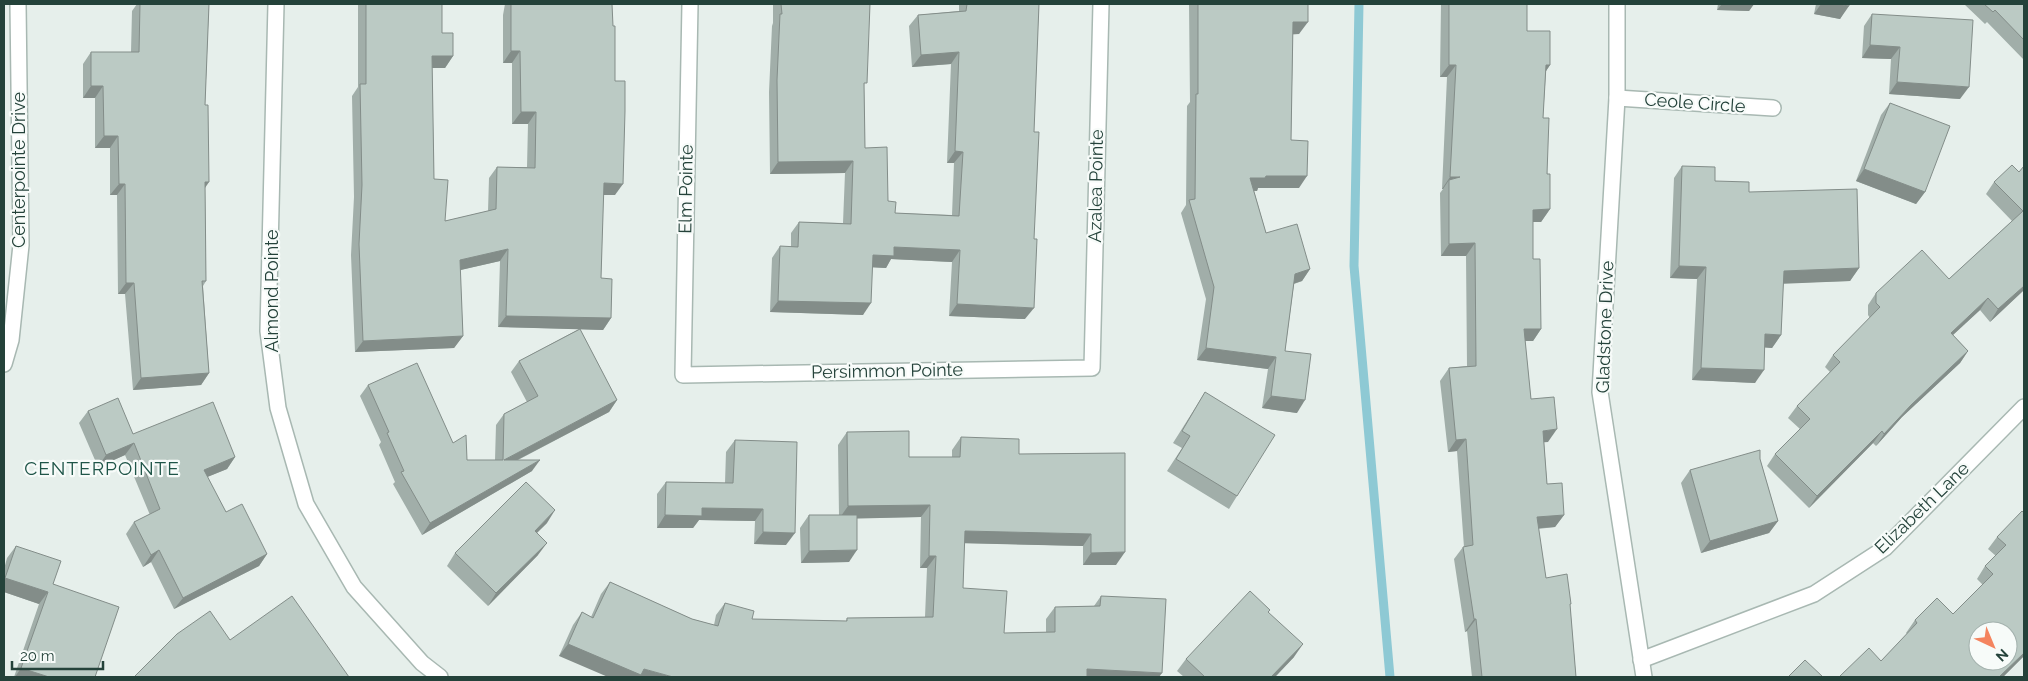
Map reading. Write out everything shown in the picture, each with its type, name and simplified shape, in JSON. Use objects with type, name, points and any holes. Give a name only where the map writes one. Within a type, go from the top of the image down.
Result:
[{"type":"street","name":"Centerpointe Drive","points":[[4,364],[11,340],[21,245],[18,4]]},
{"type":"street","name":"Almond Pointe","points":[[276,4],[268,331],[278,408],[306,504],[354,587],[422,663],[440,677]]},
{"type":"street","name":"Elm Pointe","points":[[683,375],[690,4]]},
{"type":"street","name":"Azalea Pointe","points":[[1092,368],[1101,4]]},
{"type":"street","name":"Gladstone Drive","points":[[1617,4],[1617,98],[1600,392],[1644,677]]},
{"type":"street","name":"Ceole Circle","points":[[1617,98],[1773,108]]},
{"type":"street","name":"Persimmon Pointe","points":[[683,375],[1092,368]]},
{"type":"street","name":"Elizabeth Lane","points":[[1641,660],[1814,594],[1885,548],[2024,407]]},
{"type":"building","points":[[140,4],[209,4],[205,105],[208,105],[209,182],[205,182],[206,281],[202,281],[209,373],[141,378],[134,283],[126,283],[125,184],[119,184],[118,136],[104,136],[103,86],[91,86],[91,52],[139,52]]},
{"type":"building","points":[[366,4],[442,4],[442,33],[453,33],[453,56],[432,56],[434,179],[448,180],[445,221],[496,209],[497,167],[535,168],[536,112],[521,112],[520,51],[511,51],[511,4],[612,4],[613,26],[615,26],[615,81],[625,81],[625,111],[623,184],[604,183],[601,278],[612,279],[611,318],[506,316],[508,249],[460,260],[463,336],[363,341],[359,244],[362,185],[360,84],[366,84]]},
{"type":"building","points":[[781,4],[870,4],[867,83],[864,83],[865,148],[887,147],[888,201],[896,202],[895,213],[959,216],[963,152],[955,151],[959,52],[921,55],[918,15],[966,11],[967,4],[1039,4],[1034,132],[1039,132],[1034,239],[1037,239],[1034,308],[957,304],[960,250],[894,247],[894,256],[873,255],[871,303],[778,301],[780,246],[798,247],[799,222],[851,224],[853,161],[778,162],[777,80],[780,14],[782,14]]},
{"type":"building","points":[[1198,4],[1308,4],[1308,22],[1293,22],[1291,140],[1308,141],[1307,176],[1250,178],[1266,233],[1297,224],[1310,269],[1295,274],[1285,351],[1311,354],[1305,400],[1271,396],[1276,357],[1206,348],[1214,287],[1189,200],[1195,199]]},
{"type":"building","points":[[1449,4],[1527,4],[1527,31],[1550,31],[1550,65],[1546,65],[1543,118],[1549,118],[1547,174],[1550,174],[1550,209],[1533,210],[1533,259],[1540,259],[1541,329],[1524,329],[1531,399],[1554,397],[1557,429],[1543,431],[1547,484],[1562,483],[1564,515],[1537,517],[1546,578],[1567,574],[1576,677],[1482,677],[1476,619],[1474,619],[1463,547],[1473,545],[1466,439],[1456,440],[1449,368],[1476,366],[1475,243],[1449,244],[1449,180],[1460,177],[1450,177],[1456,65],[1449,65]]},
{"type":"building","points":[[1984,4],[2024,4],[2024,40],[1995,10],[1993,12]]},
{"type":"building","points":[[1872,14],[1973,20],[1969,87],[1897,82],[1900,47],[1870,45]]},
{"type":"building","points":[[1890,103],[1950,126],[1925,192],[1864,169]]},
{"type":"building","points":[[2012,165],[2019,172],[2024,166],[2024,286],[1998,309],[1988,298],[1951,333],[1968,351],[1911,405],[1884,434],[1882,431],[1817,496],[1775,454],[1810,419],[1797,406],[1840,362],[1833,355],[1880,307],[1876,303],[1876,293],[1922,250],[1949,279],[2023,211],[1994,182]]},
{"type":"building","points":[[1682,166],[1715,167],[1715,181],[1749,182],[1749,192],[1857,189],[1859,268],[1784,271],[1781,335],[1765,334],[1764,370],[1701,368],[1706,267],[1679,266]]},
{"type":"building","points":[[580,329],[617,400],[504,460],[540,460],[430,523],[401,472],[404,471],[368,385],[417,363],[453,443],[466,435],[467,460],[503,460],[504,414],[538,396],[519,361]]},
{"type":"building","points":[[1205,392],[1275,435],[1237,496],[1176,459],[1190,436],[1182,431]]},
{"type":"building","points":[[118,398],[133,434],[213,402],[235,457],[204,470],[226,512],[242,504],[267,554],[183,598],[159,550],[151,555],[134,522],[160,509],[134,443],[106,455],[88,411]]},
{"type":"building","points":[[909,431],[909,457],[960,457],[961,437],[1019,439],[1019,454],[1125,453],[1125,552],[1091,553],[1091,534],[965,531],[963,588],[1007,591],[1004,633],[1055,632],[1055,607],[1100,606],[1101,596],[1166,599],[1162,673],[1087,669],[1087,677],[673,677],[644,669],[641,675],[568,644],[582,612],[593,618],[610,582],[692,619],[718,626],[725,603],[754,611],[752,619],[847,621],[847,618],[933,617],[936,556],[929,556],[930,505],[848,506],[847,432]]},
{"type":"building","points":[[735,440],[797,442],[795,533],[763,532],[763,509],[702,508],[702,516],[665,515],[666,482],[733,483]]},
{"type":"building","points":[[1760,450],[1760,459],[1778,521],[1710,541],[1690,470]]},
{"type":"building","points":[[526,482],[555,510],[535,531],[547,543],[496,593],[455,553]]},
{"type":"building","points":[[2022,511],[2024,513],[2024,653],[2018,659],[2018,621],[1968,621],[1968,671],[2005,671],[1999,677],[1839,677],[1869,648],[1881,661],[1917,623],[1915,620],[1937,598],[1953,614],[1993,574],[1985,566],[2006,545],[1997,537]]},
{"type":"building","points":[[809,515],[857,515],[857,550],[809,551]]},
{"type":"building","points":[[16,546],[61,561],[53,584],[119,607],[95,677],[49,677],[21,668],[48,592],[5,578]]},
{"type":"building","points":[[1250,591],[1270,610],[1268,612],[1303,644],[1271,677],[1205,677],[1186,659]]},
{"type":"building","points":[[292,596],[349,677],[134,677],[177,634],[210,611],[230,640]]},
{"type":"building","points":[[1805,660],[1823,677],[1788,677]]},
{"type":"waterway","points":[[1359,4],[1354,266],[1390,677]]},
{"type":"district","name":"CENTERPOINTE","points":[[102,468]]}]
